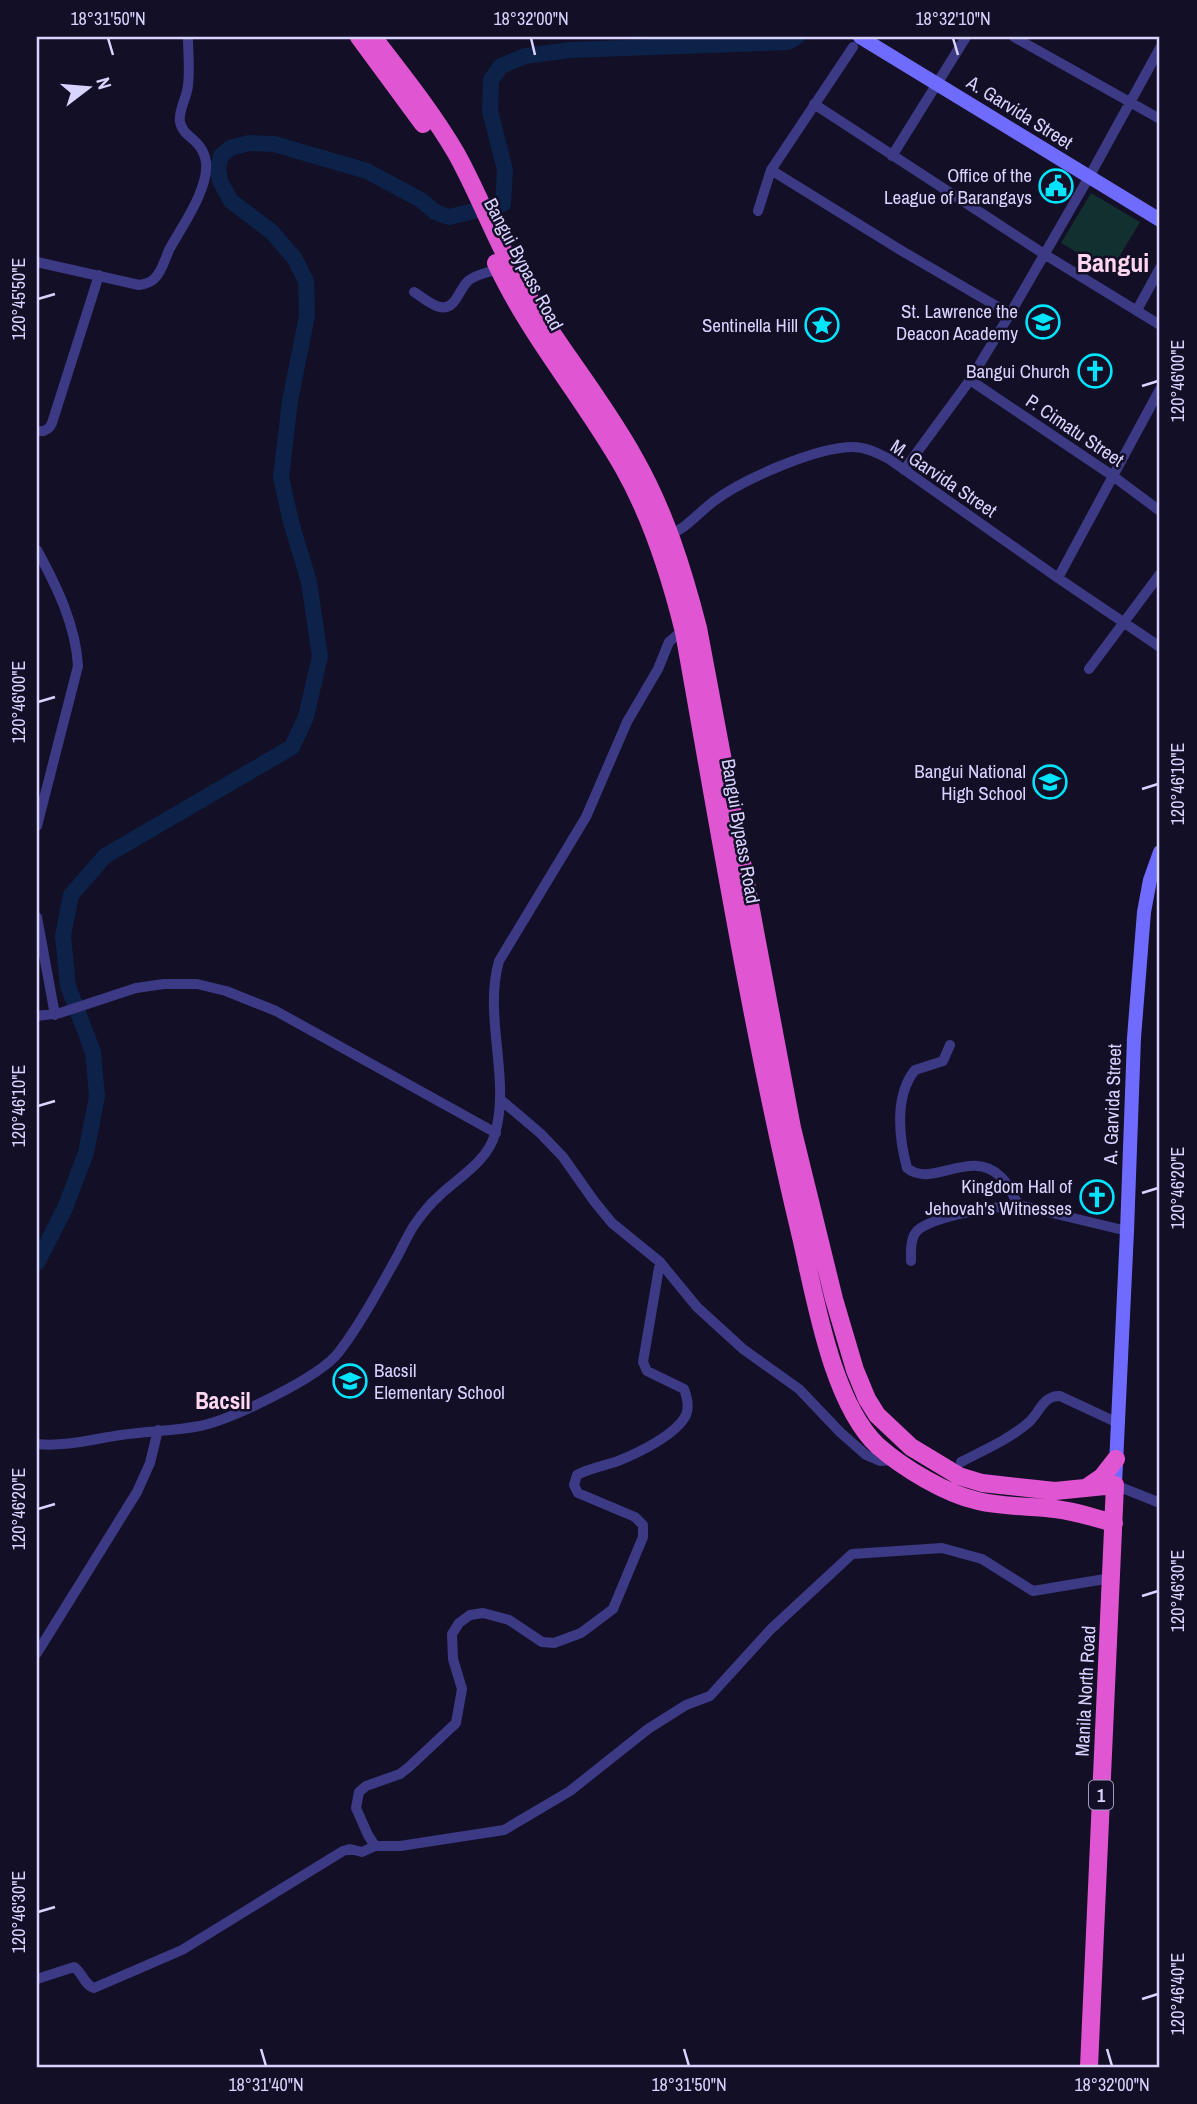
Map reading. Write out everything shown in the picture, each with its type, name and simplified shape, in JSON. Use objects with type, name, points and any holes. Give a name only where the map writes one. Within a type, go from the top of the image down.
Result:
[{"type":"highway","name":"Bangui Bypass Road","points":[[359,37],[468,188]]},
{"type":"highway","name":"Bangui Bypass Road","points":[[373,37],[428,110],[456,154],[468,188],[529,325],[603,434],[663,538],[675,597],[691,630],[792,1128],[834,1299],[855,1370],[867,1399],[877,1415],[911,1447],[959,1476],[1054,1509],[1114,1523]]},
{"type":"highway","name":"Bangui Bypass Road","points":[[691,630],[759,1052],[819,1311],[837,1378],[848,1405],[863,1429],[896,1460],[953,1493],[978,1501],[1115,1485]]},
{"type":"highway","points":[[1084,1489],[1101,1477],[1116,1459]]},
{"type":"highway","name":"Manila North Road","points":[[1089,2067],[1115,1485]]},
{"type":"highway","points":[[1082,1515],[1100,1535],[1112,1570]]},
{"type":"main road","name":"A. Garvida Street","points":[[856,42],[937,83],[1160,220]]},
{"type":"main road","name":"A. Garvida Street","points":[[1115,1485],[1128,1231],[1134,1038],[1144,912],[1150,880],[1160,852]]},
{"type":"street","points":[[37,262],[139,285],[154,280],[192,209],[205,177],[204,151],[183,130],[180,122],[188,88],[188,37]]},
{"type":"street","points":[[892,156],[966,37]]},
{"type":"street","points":[[1014,37],[1160,119]]},
{"type":"street","points":[[758,211],[771,170],[856,42]]},
{"type":"street","points":[[904,470],[970,380],[1089,177],[1160,48]]},
{"type":"street","points":[[814,104],[1160,326]]},
{"type":"street","points":[[771,170],[1010,314]]},
{"type":"street","points":[[414,292],[443,309],[454,303],[471,278],[505,267]]},
{"type":"street","points":[[1137,310],[1160,268]]},
{"type":"street","points":[[37,432],[49,428],[52,423],[99,275]]},
{"type":"street","name":"P. Cimatu Street","points":[[970,380],[1114,476],[1160,511]]},
{"type":"street","points":[[1058,578],[1160,389]]},
{"type":"street","points":[[1149,410],[1160,419]]},
{"type":"street","name":"M. Garvida Street","points":[[663,538],[686,526],[715,500],[734,488],[794,461],[819,453],[862,448],[874,451],[904,470],[1160,647]]},
{"type":"street","points":[[37,550],[55,582],[77,649],[78,666],[37,826]]},
{"type":"street","points":[[1089,670],[1160,574]]},
{"type":"street","points":[[37,1444],[200,1426],[255,1405],[295,1384],[328,1364],[338,1353],[358,1324],[413,1226],[439,1195],[481,1159],[492,1144],[501,1100],[495,985],[499,961],[586,817],[627,722],[654,676],[669,642],[691,630]]},
{"type":"street","points":[[37,917],[58,1014]]},
{"type":"street","points":[[37,1016],[58,1014],[136,988],[164,984],[197,984],[226,991],[276,1011],[496,1133]]},
{"type":"street","points":[[950,1045],[943,1061],[915,1070],[905,1090],[900,1132],[907,1168],[918,1173],[935,1173],[969,1164],[986,1167],[1001,1176],[1019,1205]]},
{"type":"street","points":[[501,1100],[540,1133],[563,1157],[612,1223],[660,1262],[697,1307],[743,1349],[799,1389],[855,1445],[880,1461],[896,1460]]},
{"type":"street","points":[[911,1261],[911,1247],[919,1229],[939,1220],[981,1209],[1019,1205],[1128,1231]]},
{"type":"street","points":[[375,1846],[356,1808],[359,1792],[366,1786],[400,1774],[456,1723],[461,1689],[453,1659],[452,1634],[459,1623],[470,1615],[483,1613],[509,1620],[542,1642],[554,1643],[581,1633],[614,1609],[643,1537],[643,1525],[635,1517],[578,1493],[574,1485],[577,1475],[589,1468],[632,1455],[678,1426],[687,1413],[684,1389],[647,1371],[643,1362],[660,1262]]},
{"type":"street","points":[[961,1462],[1031,1422],[1053,1396],[1060,1396],[1118,1423]]},
{"type":"street","points":[[37,1653],[137,1492],[150,1463],[158,1430]]},
{"type":"street","points":[[1115,1485],[1160,1503]]},
{"type":"street","points":[[37,1979],[74,1967],[89,1986],[97,1988],[183,1950],[343,1851],[350,1849],[362,1852],[375,1846],[400,1846],[504,1830],[570,1791],[648,1729],[686,1704],[710,1696],[770,1630],[852,1554],[942,1548],[982,1559],[1033,1591],[1112,1570]]},
{"type":"green space","points":[[1091,193],[1140,222],[1110,272],[1061,243]]},
{"type":"waterway","points":[[37,1263],[65,1208],[86,1153],[97,1096],[93,1052],[68,986],[63,936],[71,895],[105,856],[292,747],[306,717],[320,656],[309,582],[281,477],[290,401],[307,316],[306,281],[295,259],[272,232],[231,201],[220,181],[218,168],[221,156],[230,148],[249,143],[274,144],[367,171],[421,200],[435,212],[449,217],[503,204],[505,170],[490,111],[491,80],[501,66],[525,56],[570,50],[788,42],[797,37]]},
{"type":"place","name":"Office of the League of Barangays","points":[[1056,186]]},
{"type":"place","name":"St. Lawrence the Deacon Academy","points":[[1043,322]]},
{"type":"place","name":"Sentinella Hill","points":[[822,325]]},
{"type":"place","name":"Bangui Church","points":[[1095,371]]},
{"type":"place","name":"Bangui National High School","points":[[1050,782]]},
{"type":"place","name":"Kingdom Hall of Jehovah's Witnesses","points":[[1097,1197]]},
{"type":"place","name":"Bacsil Elementary School","points":[[350,1381]]},
{"type":"district","name":"Bangui","points":[[1113,262]]},
{"type":"district","name":"Bacsil","points":[[223,1400]]}]
